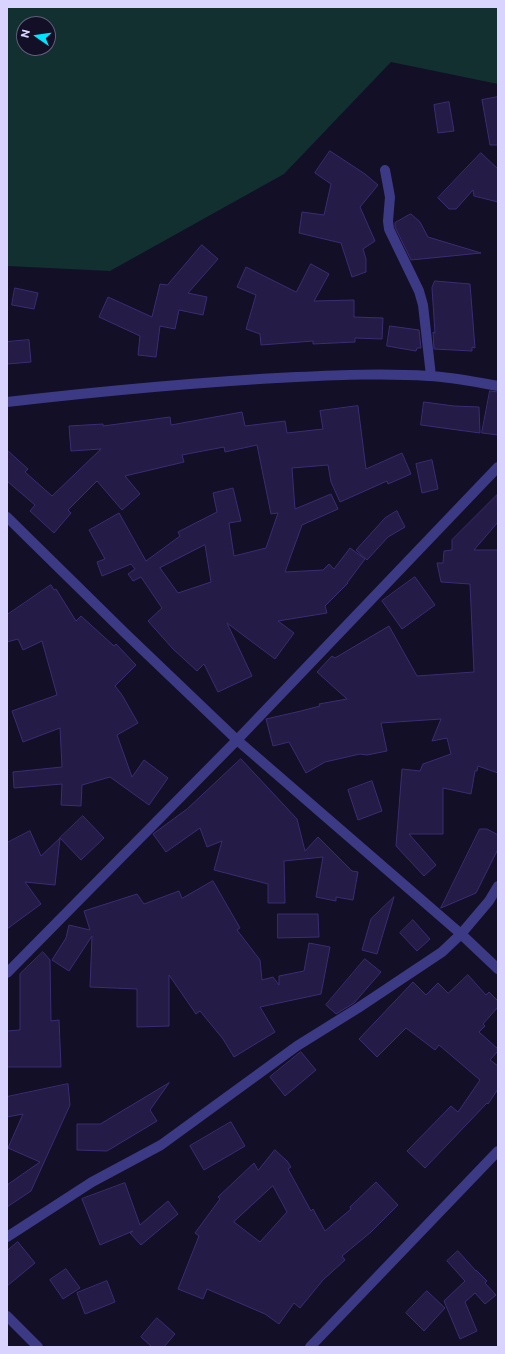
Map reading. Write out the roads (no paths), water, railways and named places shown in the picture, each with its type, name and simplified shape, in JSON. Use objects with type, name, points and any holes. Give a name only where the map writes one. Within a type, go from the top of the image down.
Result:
[{"type":"street","points":[[385,170],[390,197],[388,221],[389,229],[419,292],[423,305],[431,376]]},
{"type":"street","points":[[7,402],[107,391],[234,380],[391,374],[431,376],[498,386]]},
{"type":"street","points":[[7,973],[237,740],[498,467]]},
{"type":"street","points":[[7,517],[237,740],[461,934],[498,969]]},
{"type":"street","points":[[7,1237],[92,1182],[161,1145],[297,1046],[376,997],[442,952],[461,934],[490,901],[498,886]]},
{"type":"street","points":[[310,1347],[498,1151]]},
{"type":"street","points":[[7,1316],[38,1347]]}]
